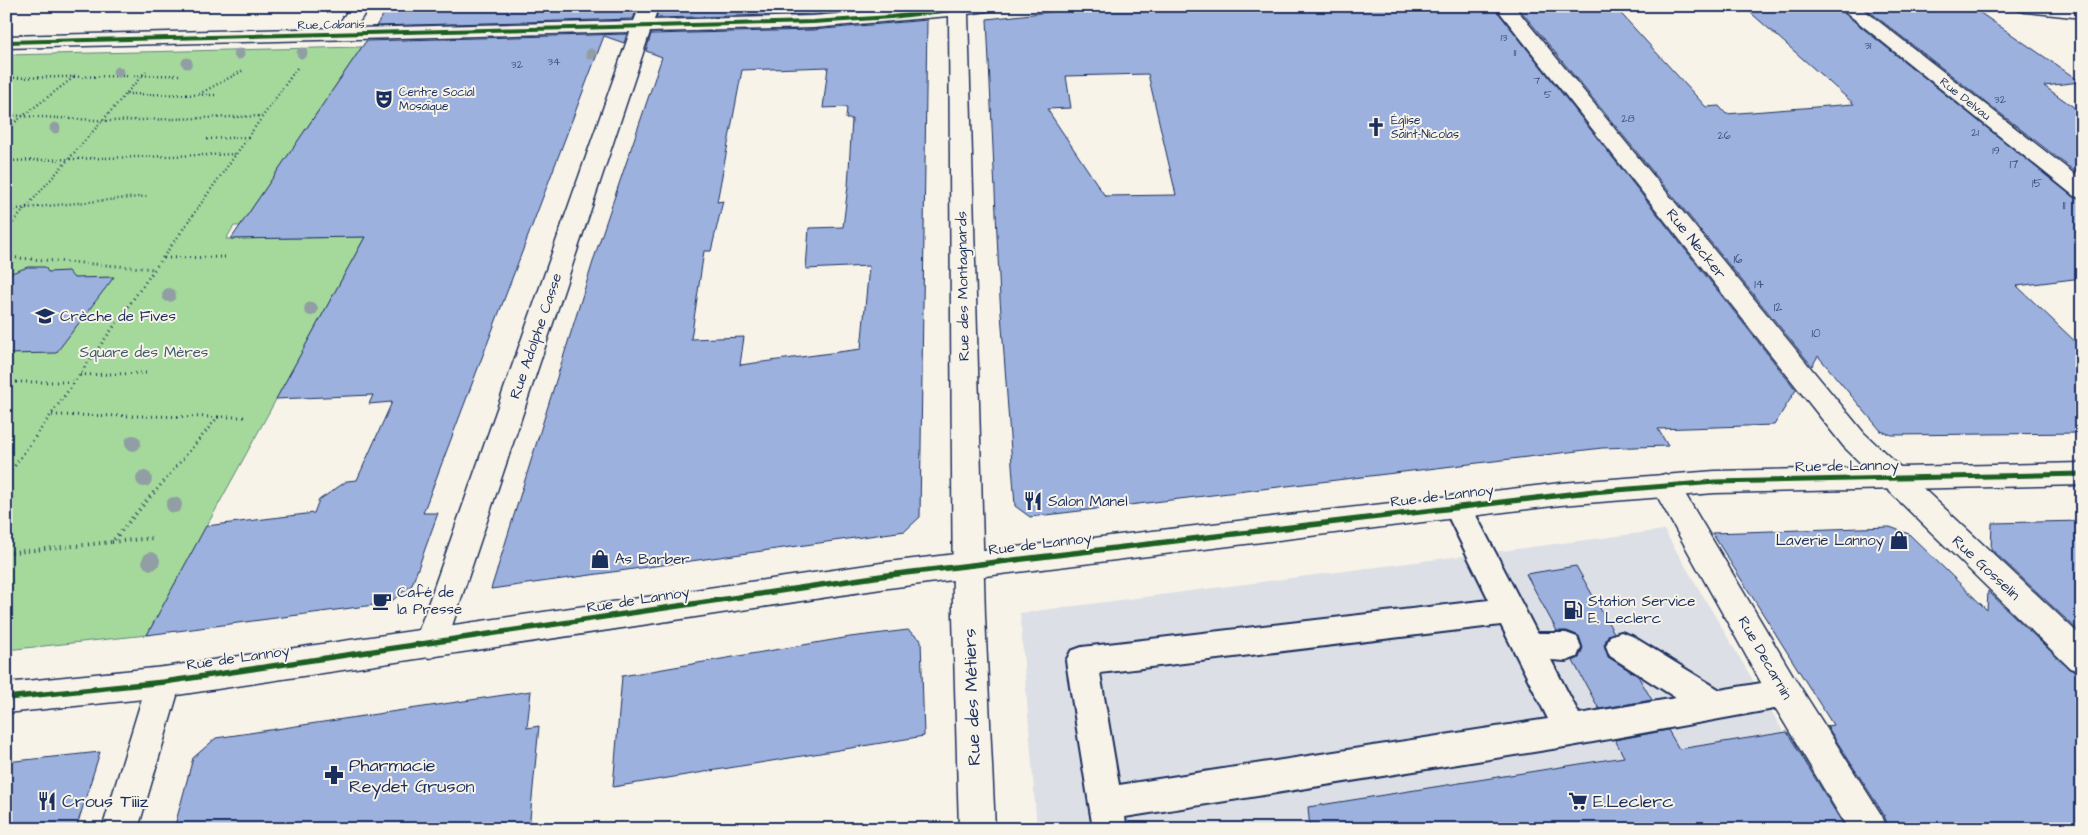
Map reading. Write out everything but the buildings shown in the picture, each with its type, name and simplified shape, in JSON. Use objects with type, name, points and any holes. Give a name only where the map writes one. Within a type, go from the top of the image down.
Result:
[{"type":"street","points":[[340,34],[361,6]]},
{"type":"street","name":"Rue Cabanis","points":[[6,42],[321,35],[645,17],[830,21],[986,6]]},
{"type":"street","name":"Rue Necker","points":[[1504,6],[1854,440],[1891,477]]},
{"type":"street","name":"Rue Delvau","points":[[1847,6],[2082,191]]},
{"type":"street","points":[[2024,6],[2082,12]]},
{"type":"street","name":"Rue des Montagnards","points":[[958,8],[968,565]]},
{"type":"street","name":"Rue Adolphe Casse","points":[[430,644],[645,17]]},
{"type":"street","name":"Rue de Lannoy","points":[[6,698],[164,682],[430,644],[767,592],[968,565],[1457,506],[1665,485],[1891,477],[2082,474]]},
{"type":"street","name":"Rue Gosselin","points":[[1891,477],[2082,658]]},
{"type":"street","name":"Rue Decarnin","points":[[1665,485],[1785,692],[1869,829]]},
{"type":"street","name":"Rue des Métiers","points":[[968,565],[977,829]]},
{"type":"street","points":[[120,829],[164,682]]},
{"type":"lane","points":[[1457,506],[1571,731]]},
{"type":"lane","points":[[1510,611],[1571,731]]},
{"type":"lane","points":[[1510,611],[1082,661],[1108,816],[1785,692]]},
{"type":"lane","points":[[1527,646],[1566,647]]},
{"type":"lane","points":[[1621,646],[1716,705]]},
{"type":"path","points":[[6,478],[321,35]]},
{"type":"path","points":[[6,230],[174,38]]},
{"type":"path","points":[[198,94],[246,68]]},
{"type":"path","points":[[6,78],[179,75]]},
{"type":"path","points":[[6,129],[75,77]]},
{"type":"path","points":[[126,94],[217,95]]},
{"type":"path","points":[[6,115],[103,120],[263,116]]},
{"type":"path","points":[[207,139],[249,137]]},
{"type":"path","points":[[6,161],[236,154]]},
{"type":"path","points":[[6,210],[149,196]]},
{"type":"path","points":[[6,257],[155,269]]},
{"type":"path","points":[[163,258],[228,257]]},
{"type":"path","points":[[80,375],[147,374]]},
{"type":"path","points":[[6,382],[74,382]]},
{"type":"path","points":[[51,415],[248,417]]},
{"type":"path","points":[[112,542],[218,417]]},
{"type":"path","points":[[6,554],[153,538]]},
{"type":"shaded area","points":[[1664,530],[1841,829],[1037,829],[1020,613]]},
{"type":"green space","name":"Square des Mères","points":[[362,47],[240,226],[234,226],[226,239],[365,237],[147,635],[6,650],[6,55]]},
{"type":"cycle path","points":[[6,42],[813,22],[891,17],[986,6]]},
{"type":"cycle path","points":[[6,698],[164,682],[888,575],[1561,494],[1715,482],[2082,474]]},
{"type":"place","name":"Centre Social Mosaïque","points":[[384,99]]},
{"type":"place","name":"Église Saint-Nicolas","points":[[1376,127]]},
{"type":"place","name":"Crèche de Fives","points":[[45,316]]},
{"type":"place","name":"Salon Manel","points":[[1033,501]]},
{"type":"place","name":"Laverie Lannoy","points":[[1899,540]]},
{"type":"place","name":"As Barber","points":[[600,559]]},
{"type":"place","name":"Café de la Presse","points":[[382,601]]},
{"type":"place","name":"Station Service E. Leclerc","points":[[1573,610]]},
{"type":"place","name":"Pharmacie Reydet Gruson","points":[[334,775]]},
{"type":"place","name":"Crous Tiiiz","points":[[47,801]]},
{"type":"place","name":"E.Leclerc","points":[[1578,801]]}]
